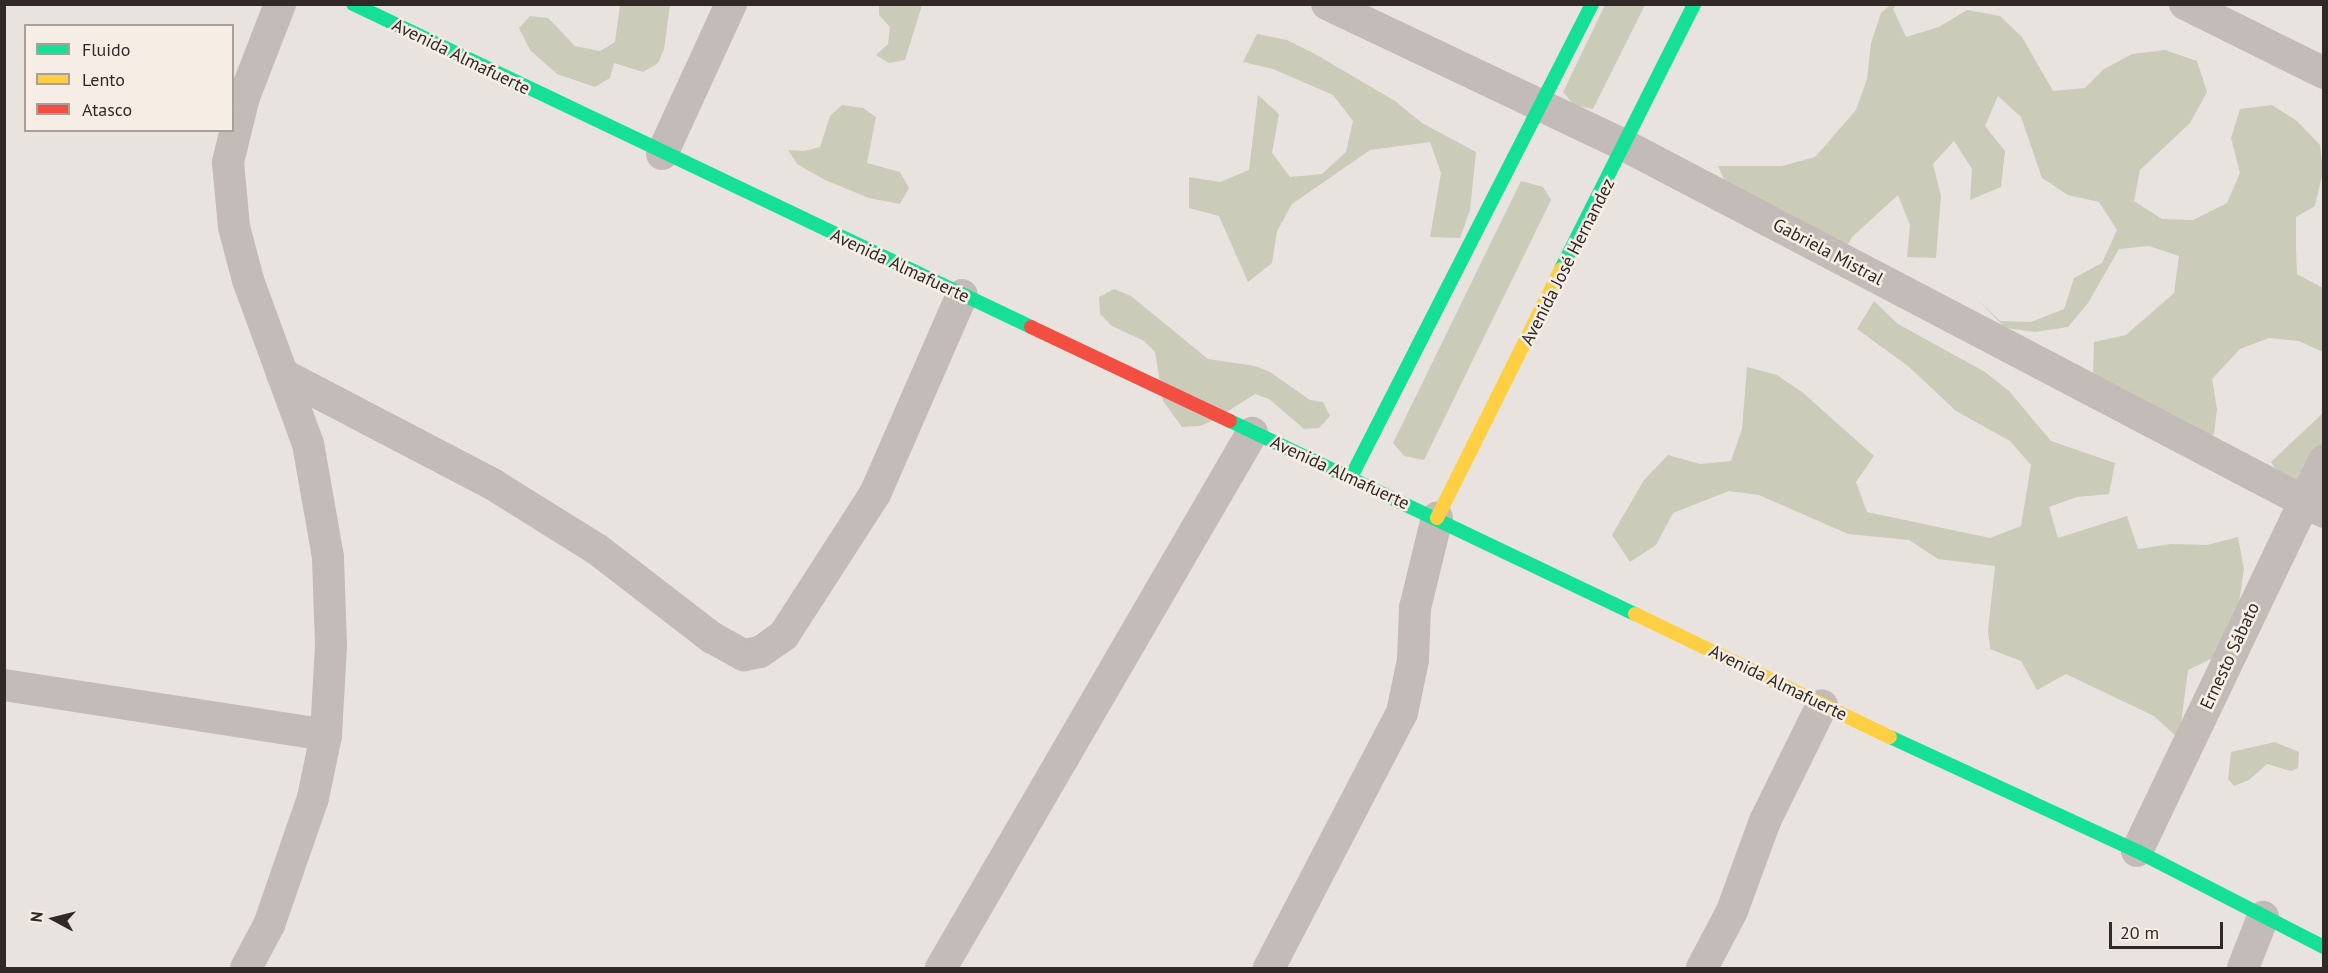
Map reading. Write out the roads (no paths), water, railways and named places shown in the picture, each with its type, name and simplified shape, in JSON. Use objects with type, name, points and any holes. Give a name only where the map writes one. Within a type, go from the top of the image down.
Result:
[{"type":"street","points":[[246,969],[269,925],[313,798],[326,735],[331,645],[328,557],[308,444],[282,374],[237,237],[228,162],[244,97],[280,4]]},
{"type":"street","name":"Avenida Almafuerte","points":[[353,4],[662,154],[1437,518],[1822,705],[2137,851],[2324,947]]},
{"type":"street","points":[[662,154],[731,4]]},
{"type":"street","name":"Gabriela Mistral","points":[[1327,4],[1626,146],[2313,507]]},
{"type":"street","points":[[1350,479],[1543,105],[1592,4]]},
{"type":"street","name":"Avenida José Hernandez","points":[[1437,518],[1626,146],[1694,4]]},
{"type":"street","points":[[2185,4],[2324,73]]},
{"type":"street","points":[[282,374],[494,485],[598,550],[711,637],[744,655],[760,652],[784,635],[875,494],[962,295]]},
{"type":"street","points":[[941,969],[1252,433]]},
{"type":"street","name":"Ernesto Sábato","points":[[2137,851],[2313,507],[2324,461]]},
{"type":"street","points":[[1269,969],[1402,712],[1413,660],[1415,608],[1437,518]]},
{"type":"street","points":[[4,685],[326,735]]},
{"type":"street","points":[[1702,969],[1732,911],[1765,821],[1822,705]]},
{"type":"street","points":[[2244,969],[2263,917]]}]
